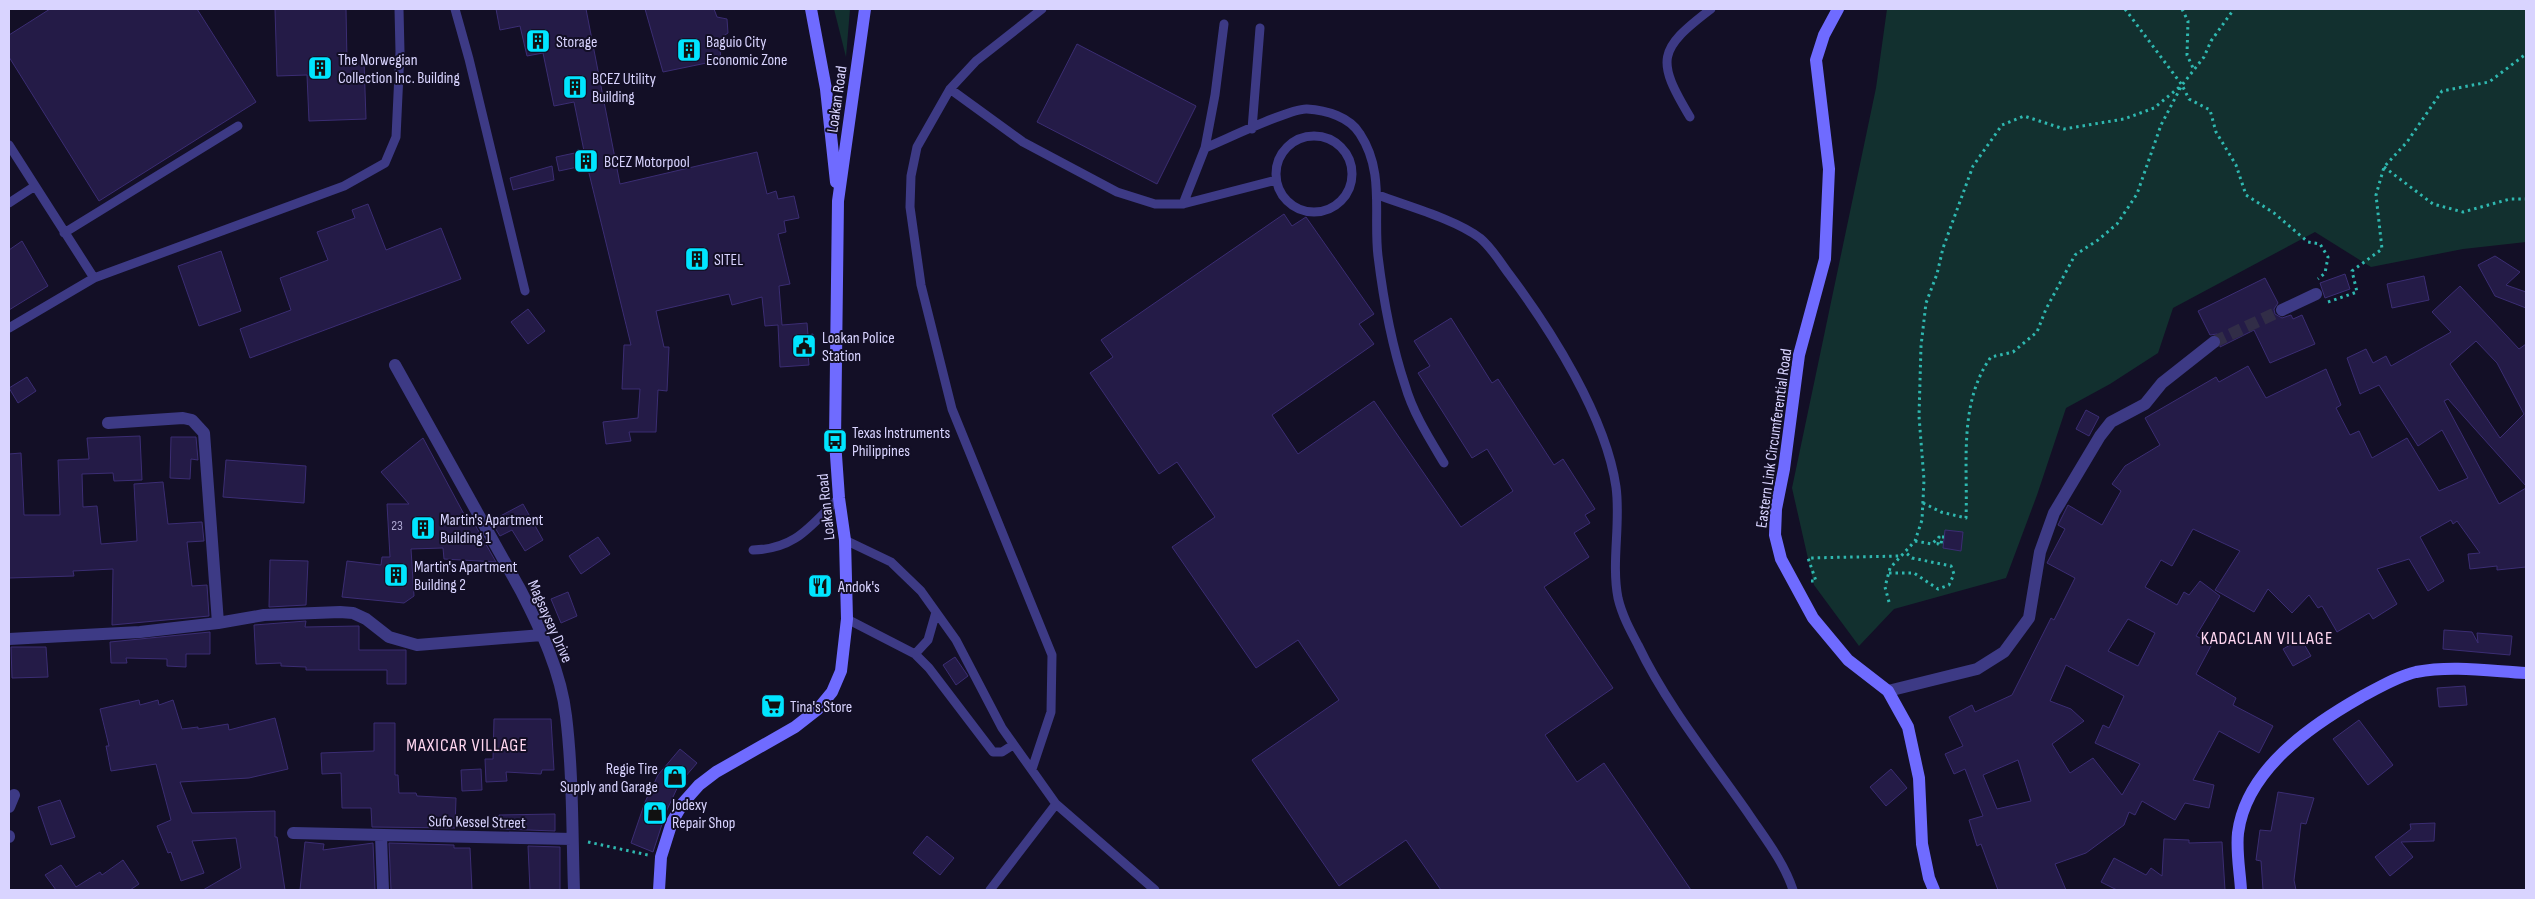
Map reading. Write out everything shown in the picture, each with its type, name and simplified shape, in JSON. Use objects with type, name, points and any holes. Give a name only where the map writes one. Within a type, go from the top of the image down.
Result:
[{"type":"main road","points":[[811,9],[826,90],[838,201]]},
{"type":"main road","name":"Loakan Road","points":[[659,890],[661,858],[672,822],[683,803],[699,785],[716,772],[795,727],[818,709],[832,692],[841,671],[847,619],[845,540],[839,498],[835,441],[838,201],[865,9]]},
{"type":"main road","name":"Eastern Link Circumferential Road","points":[[1838,9],[1824,35],[1816,60],[1829,170],[1825,259],[1798,355],[1784,469],[1776,509],[1775,536],[1781,559],[1813,618],[1848,660],[1888,691],[1908,727],[1920,778],[1922,844],[1929,878],[1934,890]]},
{"type":"main road","points":[[2241,890],[2238,833],[2243,814],[2266,773],[2293,742],[2305,732],[2369,693],[2414,673],[2437,669],[2526,672]]},
{"type":"street","points":[[2282,310],[2316,294]]},
{"type":"street","points":[[1888,691],[1977,668],[2004,652],[2029,618],[2040,552],[2054,513],[2100,436],[2112,422],[2145,404],[2162,384],[2214,342]]},
{"type":"street","name":"Magsaysay Drive","points":[[395,365],[521,591],[542,635],[557,675],[566,715],[574,890]]},
{"type":"street","points":[[108,423],[183,418],[192,420],[204,433],[218,623]]},
{"type":"street","points":[[9,639],[130,633],[218,623],[264,615],[340,612],[366,618],[389,637],[417,645],[542,635]]},
{"type":"street","name":"Sufo Kessel Street","points":[[293,833],[572,839]]},
{"type":"street","points":[[381,836],[383,890]]},
{"type":"lane","points":[[9,328],[94,278],[344,186],[385,163],[396,137],[400,52],[399,9]]},
{"type":"lane","points":[[455,9],[470,59],[525,291]]},
{"type":"lane","points":[[1032,769],[1051,712],[1052,655],[952,409],[920,285],[910,207],[911,176],[917,147],[950,89],[976,61],[1042,9]]},
{"type":"lane","points":[[1690,117],[1670,81],[1665,64],[1667,54],[1684,31],[1711,9]]},
{"type":"lane","points":[[1183,204],[1205,148],[1215,95],[1224,24]]},
{"type":"lane","points":[[1252,129],[1260,28]]},
{"type":"lane","points":[[950,89],[1023,142],[1117,192],[1155,204],[1183,204],[1276,180]]},
{"type":"lane","points":[[1205,148],[1287,114],[1305,109],[1342,118],[1359,132],[1368,149],[1376,174],[1378,256],[1398,360],[1405,387],[1425,432],[1444,463]]},
{"type":"lane","points":[[64,233],[238,126]]},
{"type":"lane","points":[[1305,138],[1328,138],[1344,150],[1352,168],[1350,188],[1338,204],[1320,212],[1300,210],[1284,198],[1276,180],[1278,160],[1290,144],[1305,138]]},
{"type":"lane","points":[[9,145],[94,278]]},
{"type":"lane","points":[[9,203],[35,186]]},
{"type":"lane","points":[[1378,195],[1455,225],[1479,238],[1519,288],[1564,357],[1597,424],[1616,487],[1617,583],[1618,597],[1624,616],[1640,651],[1662,687],[1768,843],[1790,880],[1793,890]]},
{"type":"lane","points":[[753,550],[771,550],[786,545],[839,498]]},
{"type":"lane","points":[[845,540],[891,562],[904,573],[956,640],[1013,745],[1056,804],[1154,890]]},
{"type":"lane","points":[[915,654],[928,640],[936,612]]},
{"type":"lane","points":[[847,619],[915,654],[929,668],[987,748],[997,753],[1013,745]]},
{"type":"lane","points":[[990,890],[1056,804]]},
{"type":"path","points":[[2125,9],[2182,85],[2189,98],[2210,110],[2216,132],[2236,165],[2246,195],[2274,213],[2308,242],[2320,244],[2328,257],[2325,273],[2313,282],[2319,305],[2356,292],[2352,271],[2382,248],[2376,195],[2384,167],[2407,142],[2442,91],[2488,82],[2526,54]]},
{"type":"path","points":[[2182,9],[2188,21],[2187,55],[2194,70]]},
{"type":"path","points":[[1889,602],[1885,588],[1889,573],[1900,556],[1915,541],[1922,520],[1923,445],[1919,416],[1920,346],[1926,304],[1938,274],[1943,248],[1973,166],[2002,124],[2024,116],[2064,130],[2124,119],[2154,108],[2182,85],[2204,57],[2211,41],[2234,9]]},
{"type":"path","points":[[1923,503],[1941,512],[1966,518],[1967,425],[1979,374],[1991,357],[2014,352],[2037,332],[2046,309],[2075,254],[2117,224],[2137,194],[2162,125],[2182,85]]},
{"type":"path","points":[[2384,167],[2433,204],[2463,212],[2510,200],[2526,200]]},
{"type":"path","points":[[1915,541],[1932,544],[1939,536],[1938,544],[1941,544],[1942,537],[1944,537]]},
{"type":"path","points":[[1889,573],[1914,573],[1938,589],[1949,585],[1954,574],[1951,566],[1912,558],[1905,552]]},
{"type":"path","points":[[1810,580],[1816,581],[1808,558],[1900,556]]},
{"type":"path","points":[[572,839],[661,858]]},
{"type":"green space","points":[[834,9],[850,9],[846,57]]},
{"type":"green space","points":[[1887,9],[2526,9],[2526,242],[2463,249],[2371,267],[2315,232],[2173,308],[2158,353],[2110,384],[2066,408],[2037,495],[2006,578],[1894,609],[1859,646],[1814,585],[1792,488],[1876,88]]},
{"type":"building","points":[[50,9],[197,9],[256,102],[99,201],[9,57],[9,35]]},
{"type":"building","name":"The Norwegian Collection Inc. Building","points":[[275,9],[346,9],[347,61],[364,61],[366,119],[309,121],[307,75],[277,76]]},
{"type":"building","name":"SITEL","points":[[496,9],[586,9],[620,184],[757,152],[767,194],[776,191],[778,199],[794,196],[799,218],[784,221],[786,232],[778,234],[790,284],[779,286],[782,325],[807,323],[808,335],[813,334],[814,353],[808,354],[809,365],[780,367],[778,325],[765,326],[762,297],[732,305],[729,294],[656,311],[664,347],[669,347],[667,391],[658,390],[656,432],[629,432],[631,441],[606,444],[603,422],[638,418],[640,389],[622,389],[624,345],[631,345],[587,165],[559,171],[556,157],[584,151],[574,102],[554,106],[543,53],[527,56],[520,26],[500,30]]},
{"type":"building","name":"Baguio City Economic Zone","points":[[645,9],[714,9],[717,17],[727,19],[728,33],[719,39],[721,60],[663,72]]},
{"type":"building","points":[[1077,44],[1196,106],[1157,184],[1037,122]]},
{"type":"building","points":[[552,166],[554,180],[513,190],[510,178]]},
{"type":"building","points":[[368,204],[386,250],[441,228],[461,279],[250,358],[240,329],[291,310],[280,278],[328,260],[317,232],[355,218],[352,210]]},
{"type":"building","points":[[1284,214],[1292,226],[1306,217],[1374,314],[1359,324],[1374,344],[1272,415],[1298,454],[1374,401],[1461,527],[1513,491],[1487,449],[1472,458],[1418,373],[1430,366],[1414,341],[1451,318],[1492,383],[1498,379],[1554,465],[1563,459],[1595,509],[1585,515],[1590,523],[1574,533],[1589,557],[1544,587],[1613,688],[1545,735],[1577,782],[1604,763],[1691,890],[1441,890],[1406,840],[1339,886],[1252,760],[1339,700],[1298,640],[1256,668],[1172,547],[1215,517],[1177,462],[1159,474],[1090,373],[1113,357],[1101,340]]},
{"type":"building","points":[[22,241],[48,286],[9,310],[9,250]]},
{"type":"building","points":[[221,251],[241,311],[199,326],[178,266]]},
{"type":"building","points":[[2495,256],[2520,272],[2506,285],[2526,292],[2526,308],[2495,296],[2478,265]]},
{"type":"building","points":[[2345,274],[2350,289],[2325,298],[2320,283]]},
{"type":"building","points":[[2424,276],[2429,300],[2392,308],[2387,284]]},
{"type":"building","points":[[2265,278],[2278,303],[2274,309],[2275,314],[2282,318],[2291,315],[2293,319],[2302,315],[2315,344],[2270,363],[2254,330],[2220,347],[2221,337],[2217,334],[2210,335],[2198,311]]},
{"type":"building","points":[[2460,286],[2519,349],[2526,344],[2526,486],[2448,399],[2444,401],[2499,504],[2526,488],[2526,567],[2497,570],[2497,566],[2470,569],[2468,554],[2480,553],[2457,521],[2453,524],[2451,520],[2420,537],[2444,581],[2428,591],[2409,559],[2377,569],[2397,604],[2373,619],[2369,613],[2337,632],[2322,606],[2318,608],[2309,595],[2292,613],[2268,589],[2254,612],[2215,590],[2240,551],[2193,529],[2172,566],[2161,560],[2145,587],[2177,605],[2184,592],[2189,595],[2200,581],[2220,596],[2196,636],[2212,644],[2196,674],[2236,698],[2233,705],[2273,726],[2259,753],[2219,731],[2193,780],[2214,785],[2209,808],[2185,803],[2175,820],[2142,801],[2135,815],[2129,812],[2124,825],[2086,853],[2055,864],[2066,890],[1998,890],[1981,844],[1977,846],[1969,820],[1983,816],[1965,769],[1954,774],[1945,754],[1963,746],[1949,717],[1972,705],[1975,712],[2012,695],[2051,618],[2054,620],[2075,578],[2047,563],[2065,529],[2058,525],[2068,505],[2102,525],[2121,491],[2112,484],[2125,466],[2160,445],[2145,418],[2216,377],[2219,382],[2248,366],[2266,398],[2326,369],[2341,405],[2336,408],[2350,435],[2359,431],[2372,458],[2407,438],[2439,491],[2468,478],[2442,430],[2418,446],[2379,385],[2360,394],[2347,358],[2366,349],[2373,363],[2386,356],[2391,366],[2451,332],[2432,312]],"holes":[[[2476,341],[2497,363],[2524,414],[2500,438],[2450,364]],[[2128,619],[2155,633],[2138,666],[2108,651]],[[2066,665],[2124,696],[2109,728],[2103,725],[2095,743],[2140,764],[2122,795],[2093,758],[2070,773],[2052,744],[2084,721],[2071,709],[2050,701]],[[2018,760],[2031,801],[1997,809],[1983,775]]]},
{"type":"building","points":[[528,309],[545,331],[528,344],[511,322]]},
{"type":"building","points":[[27,377],[36,391],[18,403],[9,388]]},
{"type":"building","points":[[2086,410],[2099,417],[2089,436],[2076,429]]},
{"type":"building","points":[[140,436],[142,480],[114,481],[113,473],[82,474],[83,507],[97,506],[101,544],[137,541],[134,484],[163,482],[168,524],[202,522],[204,541],[187,542],[192,586],[207,585],[209,616],[112,625],[113,569],[73,571],[74,576],[9,578],[9,454],[21,453],[24,515],[60,515],[58,460],[89,459],[87,438]]},
{"type":"building","points":[[171,437],[196,437],[198,460],[191,459],[190,479],[170,478]]},
{"type":"building","points":[[423,438],[465,516],[470,516],[496,562],[444,559],[443,548],[411,549],[414,596],[404,603],[342,597],[347,561],[381,565],[382,557],[390,557],[387,504],[409,504],[381,472]]},
{"type":"building","points":[[226,460],[306,466],[304,503],[223,497]]},
{"type":"building","points":[[523,504],[543,540],[525,551],[512,530],[500,536],[491,521]]},
{"type":"building","points":[[1945,530],[1963,532],[1961,551],[1943,548]]},
{"type":"building","points":[[598,537],[610,554],[581,574],[569,556]]},
{"type":"building","points":[[270,560],[308,561],[306,605],[269,607]]},
{"type":"building","points":[[568,592],[577,616],[561,623],[551,599]]},
{"type":"building","points":[[306,621],[305,627],[359,626],[359,650],[406,650],[406,684],[387,684],[387,670],[306,670],[306,667],[281,666],[281,663],[256,664],[254,625]]},
{"type":"building","points":[[2444,630],[2472,632],[2478,643],[2477,633],[2512,636],[2510,655],[2443,649]]},
{"type":"building","points":[[210,632],[210,654],[186,654],[186,667],[167,666],[167,659],[126,658],[127,663],[111,663],[110,642]]},
{"type":"building","points":[[2301,639],[2311,656],[2293,666],[2283,649]]},
{"type":"building","points":[[11,647],[46,647],[48,677],[12,678]]},
{"type":"building","points":[[955,657],[968,676],[956,685],[943,665]]},
{"type":"building","points":[[2465,686],[2467,705],[2439,707],[2437,688]]},
{"type":"building","points":[[139,700],[140,705],[158,700],[159,705],[173,700],[182,729],[198,727],[198,729],[228,724],[229,730],[275,718],[288,769],[249,778],[180,782],[192,813],[275,811],[275,837],[277,837],[285,890],[203,890],[241,868],[236,838],[192,841],[204,873],[181,881],[171,852],[168,853],[157,826],[171,820],[156,764],[111,771],[106,746],[109,746],[100,709]]},
{"type":"building","points":[[494,719],[551,719],[554,770],[542,770],[541,774],[506,772],[507,781],[486,782],[485,759],[493,759]]},
{"type":"building","points":[[2359,720],[2393,765],[2368,785],[2333,739]]},
{"type":"building","points":[[374,723],[395,723],[395,775],[398,775],[399,793],[456,798],[455,828],[372,827],[371,808],[342,808],[341,773],[322,774],[321,753],[374,751]]},
{"type":"building","points":[[680,749],[697,763],[679,784],[666,812],[653,852],[631,843],[645,802],[658,775]]},
{"type":"building","points":[[481,769],[482,790],[462,791],[461,770]]},
{"type":"building","points":[[1891,769],[1907,788],[1886,806],[1870,787]]},
{"type":"building","points":[[2278,792],[2314,798],[2306,824],[2301,823],[2294,880],[2296,890],[2263,890],[2261,861],[2256,860],[2260,830],[2271,831]]},
{"type":"building","points":[[60,800],[75,837],[51,845],[38,807]]},
{"type":"building","points":[[555,814],[555,831],[500,829],[499,815]]},
{"type":"building","points":[[2435,823],[2434,841],[2401,842],[2413,857],[2390,876],[2375,857],[2411,829],[2410,824]]},
{"type":"building","points":[[927,836],[954,858],[940,875],[913,853]]},
{"type":"building","points":[[2164,839],[2189,840],[2189,843],[2222,842],[2225,890],[2117,890],[2101,882],[2114,858],[2146,875],[2151,868],[2162,876]]},
{"type":"building","points":[[305,842],[324,844],[323,850],[373,843],[375,890],[300,890]]},
{"type":"building","points":[[389,843],[454,845],[454,848],[470,848],[472,890],[391,890]]},
{"type":"building","points":[[528,846],[560,847],[560,890],[530,890]]},
{"type":"building","points":[[123,860],[139,884],[130,890],[56,890],[45,875],[61,865],[76,887],[100,872],[102,875]]},
{"type":"tunnel","points":[[2214,342],[2282,310]]},
{"type":"place","name":"Storage","points":[[538,41]]},
{"type":"place","name":"Baguio City Economic Zone","points":[[689,50]]},
{"type":"place","name":"The Norwegian Collection Inc. Building","points":[[320,68]]},
{"type":"place","name":"BCEZ Utility Building","points":[[575,87]]},
{"type":"place","name":"BCEZ Motorpool","points":[[586,161]]},
{"type":"place","name":"SITEL","points":[[697,259]]},
{"type":"place","name":"Loakan Police Station","points":[[804,346]]},
{"type":"place","name":"Texas Instruments Philippines","points":[[835,441]]},
{"type":"place","name":"Martin's Apartment Building 1","points":[[423,528]]},
{"type":"place","name":"Martin's Apartment Building 2","points":[[396,575]]},
{"type":"place","name":"Andok's","points":[[820,586]]},
{"type":"place","name":"Tina's Store","points":[[773,706]]},
{"type":"place","name":"Regie Tire Supply and Garage","points":[[675,777]]},
{"type":"place","name":"Jodexy Repair Shop","points":[[655,813]]},
{"type":"district","name":"KADACLAN VILLAGE","points":[[2267,638]]},
{"type":"district","name":"MAXICAR VILLAGE","points":[[467,745]]}]
